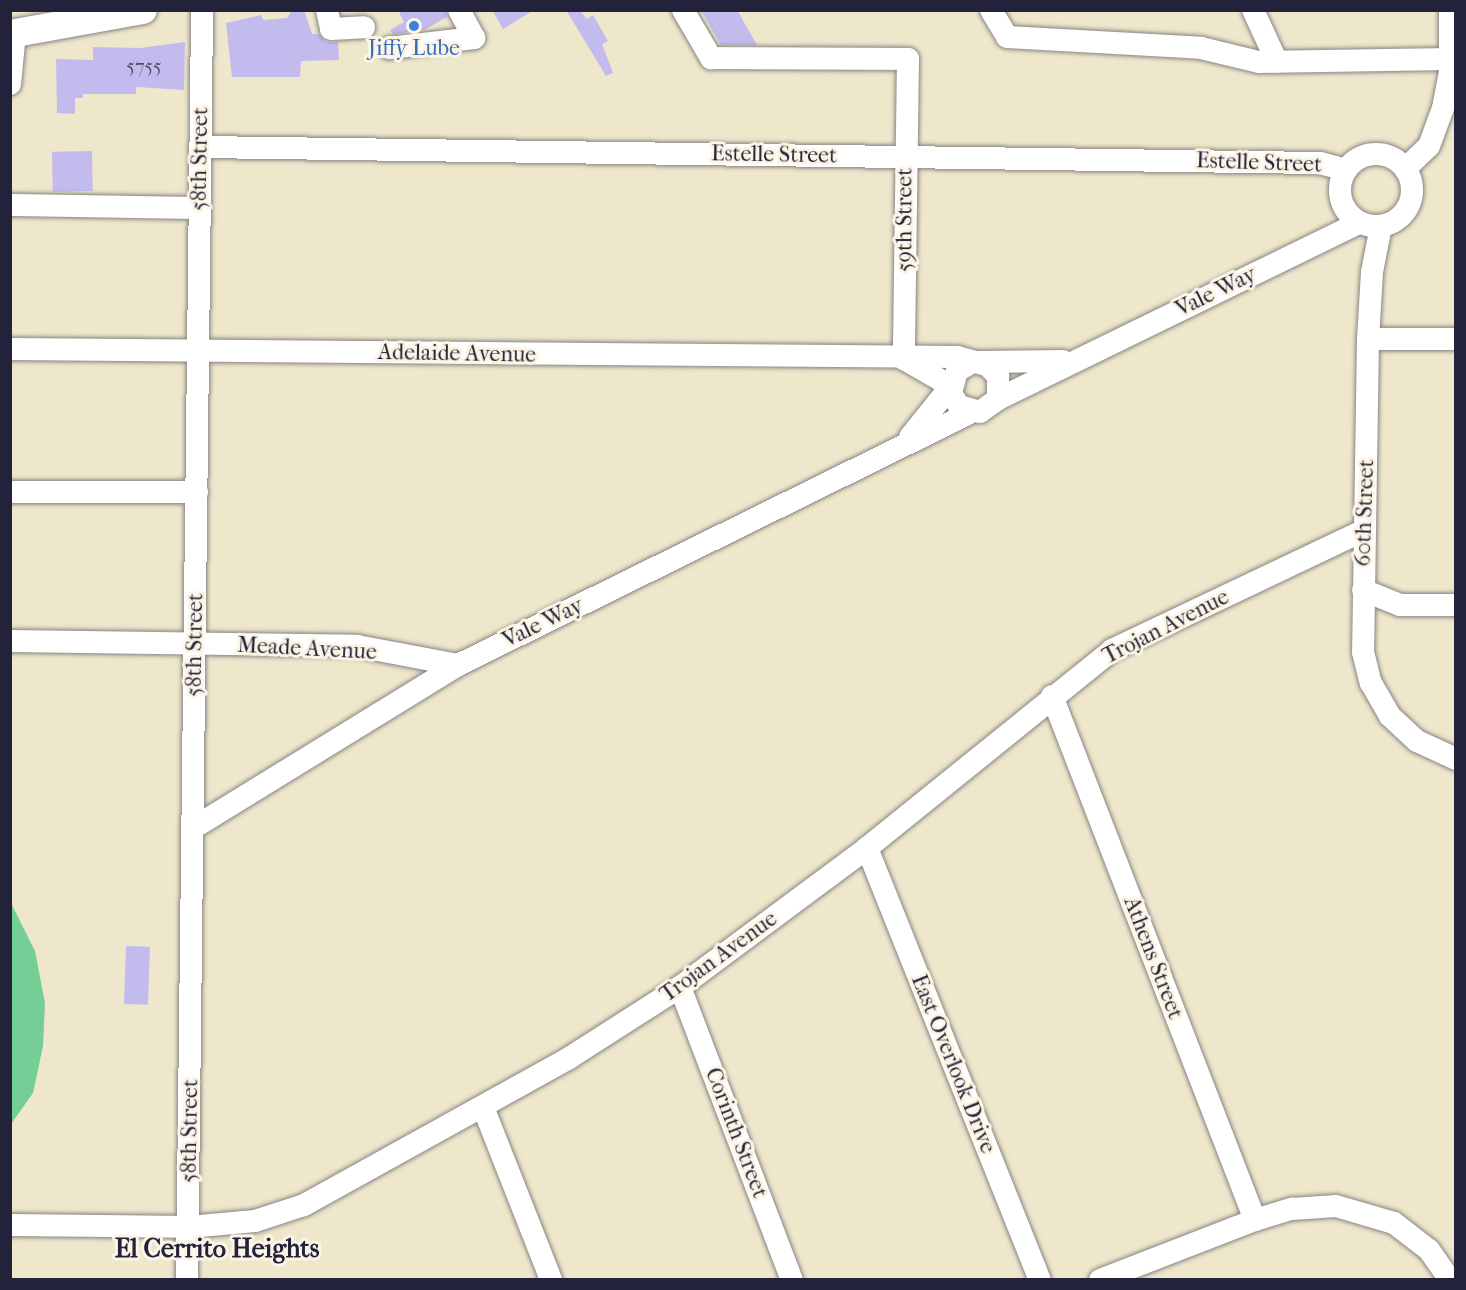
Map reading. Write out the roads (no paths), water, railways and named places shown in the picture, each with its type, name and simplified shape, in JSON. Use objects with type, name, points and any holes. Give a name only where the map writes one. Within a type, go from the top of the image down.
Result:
[{"type":"main road","points":[[13,33],[143,10]]},
{"type":"street","name":"58th Street","points":[[187,1280],[202,10]]},
{"type":"street","points":[[327,10],[331,29],[364,27]]},
{"type":"street","name":"59th Street","points":[[683,10],[711,58],[908,59],[904,359]]},
{"type":"street","points":[[991,10],[1007,38],[1201,48],[1259,62],[1450,59]]},
{"type":"street","points":[[1253,10],[1277,62]]},
{"type":"street","points":[[1406,169],[1429,146],[1449,104],[1450,10]]},
{"type":"street","points":[[389,48],[474,38],[459,11]]},
{"type":"street","points":[[10,84],[13,33]]},
{"type":"street","name":"Estelle Street","points":[[201,147],[1320,163],[1346,170]]},
{"type":"street","points":[[1376,154],[1392,158],[1406,169],[1412,186],[1410,204],[1398,219],[1370,225],[1344,209],[1339,189],[1346,170],[1359,158],[1376,154]]},
{"type":"street","points":[[10,205],[200,208]]},
{"type":"street","name":"60th Street","points":[[1370,225],[1372,272],[1368,339],[1363,652],[1379,700],[1417,741],[1455,759]]},
{"type":"street","name":"Vale Way","points":[[194,828],[458,665],[905,443],[972,412],[987,410],[998,399],[1073,360],[1370,225]]},
{"type":"street","points":[[1368,339],[1455,339]]},
{"type":"street","name":"Adelaide Avenue","points":[[10,349],[904,359],[957,357],[975,363]]},
{"type":"street","name":"Adelaide Avenue","points":[[904,359],[951,386]]},
{"type":"street","name":"Vale Way","points":[[905,443],[951,386],[957,371],[975,363],[1073,360]]},
{"type":"street","points":[[975,363],[998,376],[998,399]]},
{"type":"street","points":[[951,386],[959,406],[972,412]]},
{"type":"street","points":[[10,492],[197,492]]},
{"type":"street","name":"Trojan Avenue","points":[[10,1225],[189,1227],[255,1221],[304,1205],[483,1107],[680,987],[867,848],[1052,696],[1112,650],[1365,530]]},
{"type":"street","points":[[1363,590],[1400,605],[1455,605]]},
{"type":"street","name":"Meade Avenue","points":[[10,641],[357,646],[458,665]]},
{"type":"street","name":"Athens Street","points":[[1052,696],[1255,1220]]},
{"type":"street","name":"East Overlook Drive","points":[[867,848],[1040,1280]]},
{"type":"street","name":"Corinth Street","points":[[680,987],[792,1280]]},
{"type":"street","points":[[483,1107],[551,1280]]},
{"type":"street","points":[[1100,1280],[1255,1220],[1292,1209],[1336,1206],[1394,1223],[1429,1250],[1450,1280]]},
{"type":"place","name":"Jiffy Lube","points":[[414,26]]},
{"type":"district","name":"El Cerrito Heights","points":[[217,1249]]}]
